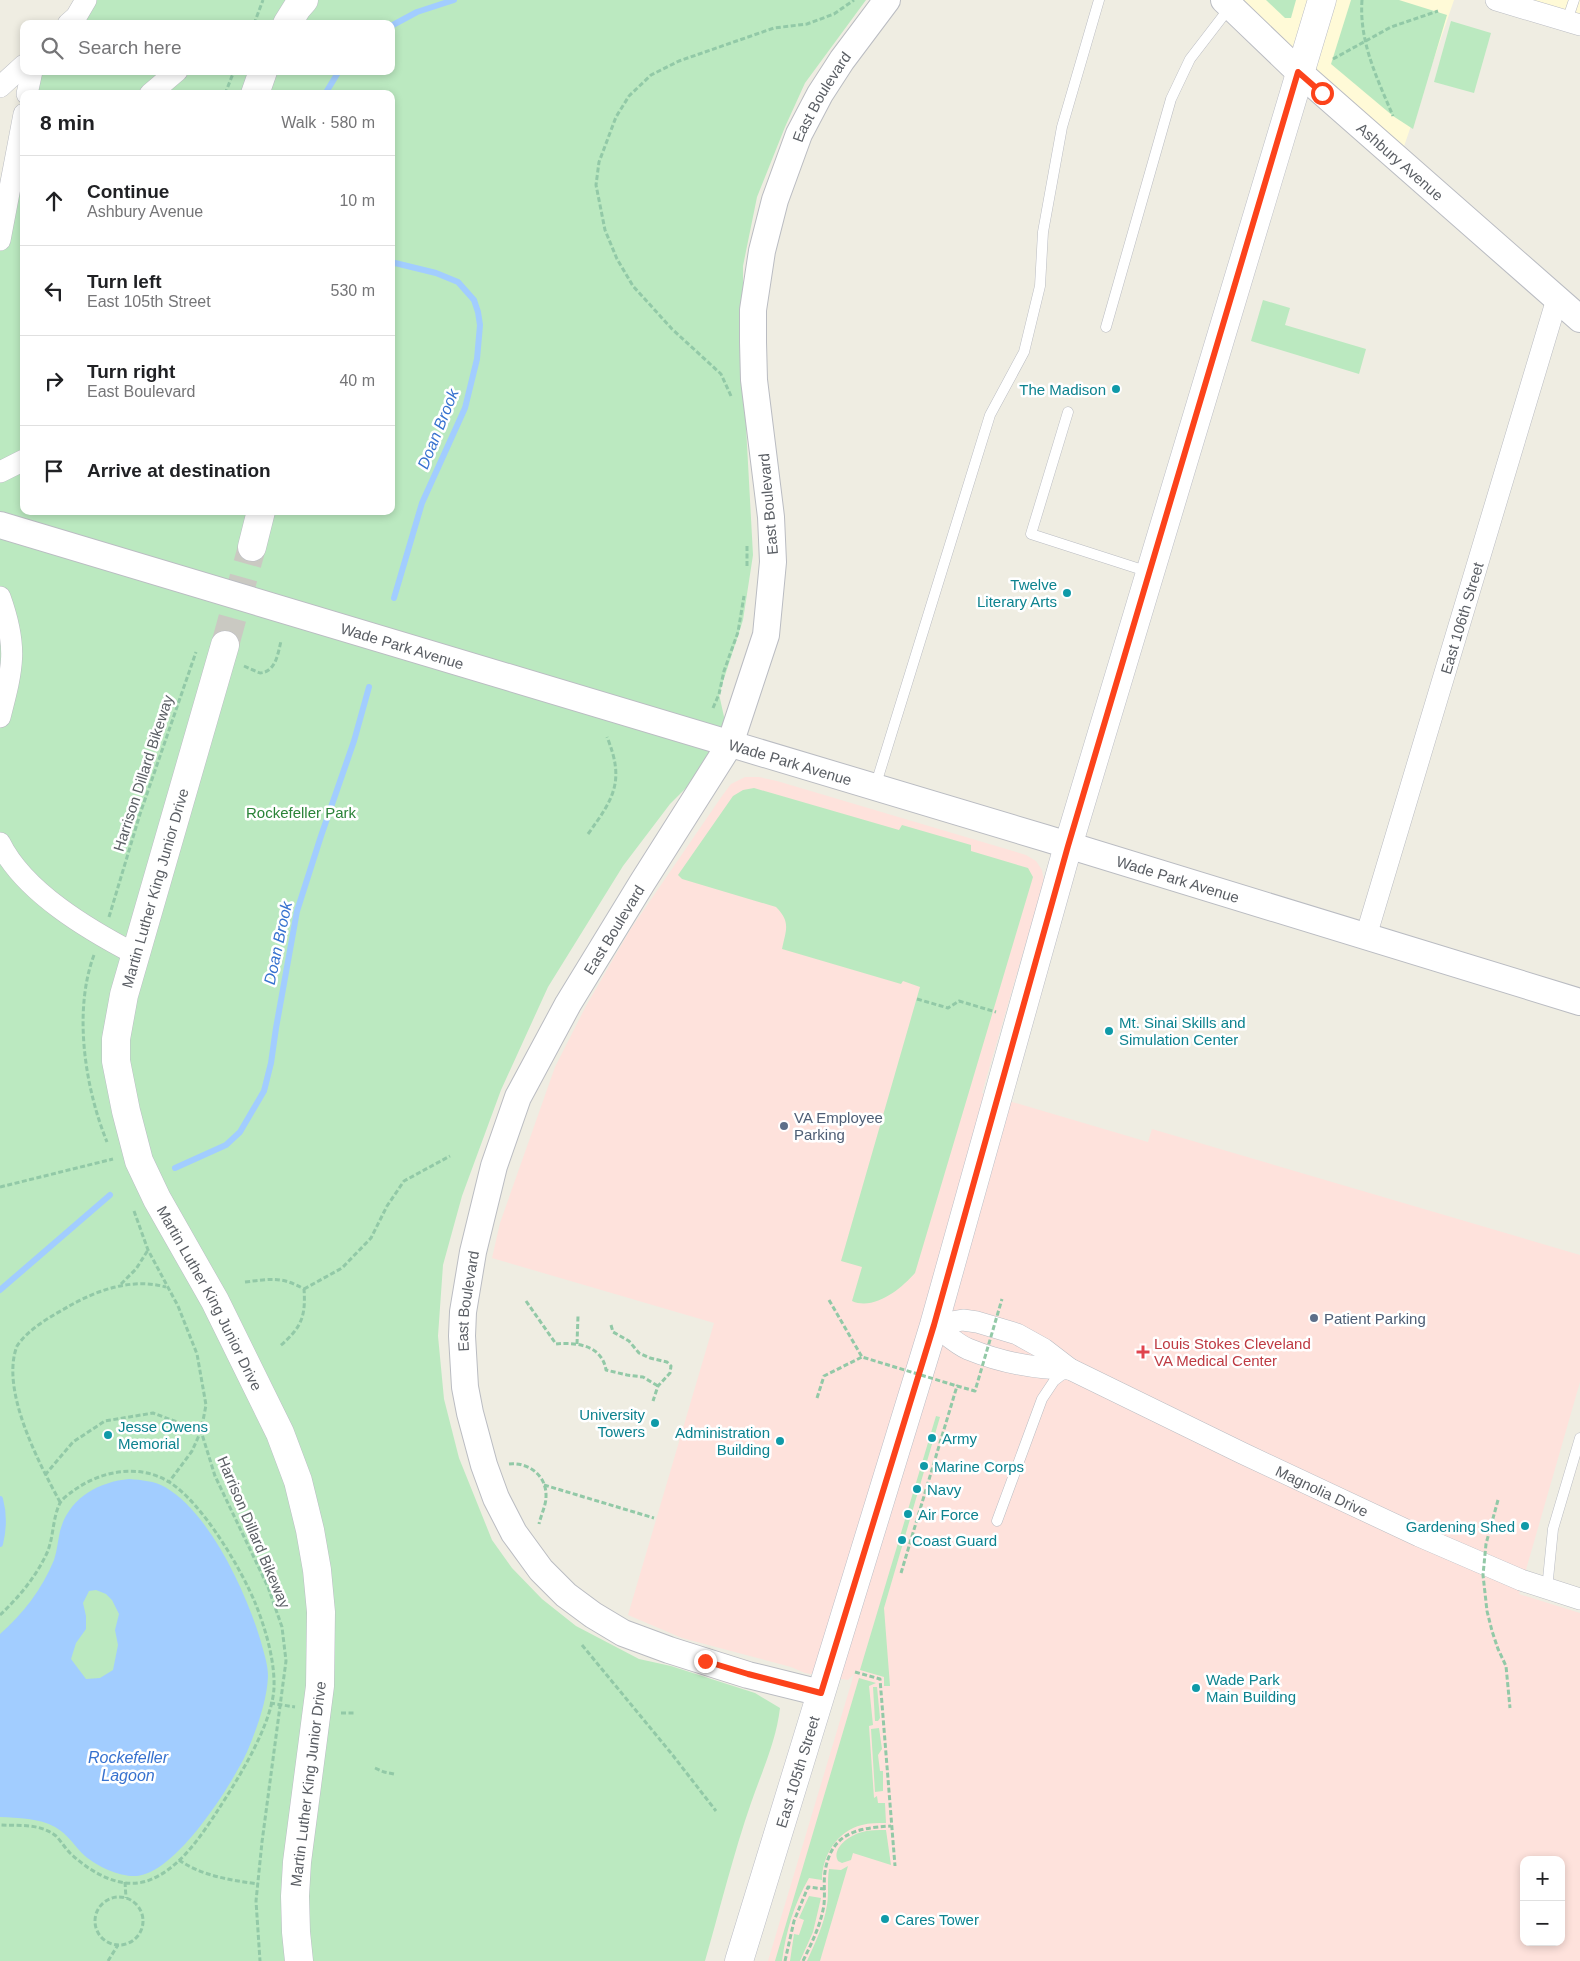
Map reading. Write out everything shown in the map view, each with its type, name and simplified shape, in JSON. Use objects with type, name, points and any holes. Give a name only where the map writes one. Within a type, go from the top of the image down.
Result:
[{"type":"main road","points":[[289,20],[296,8],[304,0]]},
{"type":"main road","name":"East 105th Street","points":[[739,1961],[934,1325],[1068,846],[1298,72],[1322,0]]},
{"type":"main road","points":[[257,90],[262,75]]},
{"type":"main road","points":[[252,547],[260,515]]},
{"type":"main road","name":"Martin Luther King Junior Drive","points":[[234,655],[135,954],[124,995],[116,1040],[116,1061],[120,1086],[139,1161],[157,1199],[215,1301],[280,1434],[298,1481],[310,1530],[317,1570],[320,1612],[320,1686],[297,1862],[295,1896],[299,1961]]},
{"type":"street","points":[[73,20],[86,0]]},
{"type":"street","name":"East Boulevard","points":[[821,1693],[748,1674],[669,1650],[623,1633],[593,1615],[566,1595],[541,1570],[514,1533],[496,1498],[476,1440],[465,1387],[462,1336],[471,1262],[494,1166],[518,1097],[568,1004],[730,744],[766,634],[773,562],[771,518],[754,380],[753,352],[753,310],[762,250],[775,200],[800,134],[820,94],[842,60],[887,0]]},
{"type":"street","points":[[1496,0],[1574,23]]},
{"type":"street","name":"Ashbury Avenue","points":[[1228,3],[1298,72],[1580,319]]},
{"type":"street","points":[[2,82],[20,69]]},
{"type":"street","points":[[29,90],[31,75]]},
{"type":"street","points":[[155,90],[172,75]]},
{"type":"street","points":[[0,240],[20,135]]},
{"type":"street","name":"East 106th Street","points":[[1366,936],[1557,299]]},
{"type":"street","points":[[0,472],[20,462]]},
{"type":"street","name":"Wade Park Avenue","points":[[0,525],[1580,1002]]},
{"type":"street","points":[[0,597],[10,628],[13,651],[11,673],[0,717]]},
{"type":"street","points":[[0,843],[4,852],[16,867],[44,895],[102,936],[135,954]]},
{"type":"street","name":"Magnolia Drive","points":[[934,1325],[963,1320],[978,1322],[1017,1334],[1044,1349],[1070,1369],[1242,1453],[1419,1536],[1521,1580],[1580,1599]]},
{"type":"street","name":"Magnolia Drive","points":[[934,1325],[968,1349],[1010,1362],[1050,1369],[1070,1369]]},
{"type":"lane","points":[[874,788],[990,415],[1024,352],[1040,286],[1043,232],[1062,127],[1099,0]]},
{"type":"lane","points":[[1574,0],[1574,23]]},
{"type":"lane","points":[[1106,327],[1171,99],[1190,59],[1228,3]]},
{"type":"lane","points":[[1068,412],[1031,534],[1150,572]]},
{"type":"lane","points":[[997,1521],[1042,1399],[1054,1381],[1070,1369]]},
{"type":"lane","points":[[1547,1589],[1553,1529],[1580,1438]]},
{"type":"path","points":[[256,20],[263,0]]},
{"type":"path","points":[[731,398],[721,374],[672,328],[633,286],[617,259],[606,230],[596,185],[598,162],[616,117],[629,96],[651,75],[679,61],[766,31],[807,24],[834,14],[854,0]]},
{"type":"path","points":[[1362,0],[1362,29],[1369,59],[1393,116]]},
{"type":"path","points":[[1333,59],[1391,28],[1438,11]]},
{"type":"path","points":[[227,90],[232,75]]},
{"type":"path","points":[[746,542],[747,570]]},
{"type":"path","points":[[713,708],[738,632],[746,588]]},
{"type":"path","points":[[234,655],[251,670],[260,673],[268,670],[275,662],[281,641]]},
{"type":"path","name":"Harrison Dillard Bikeway","points":[[110,915],[146,795],[180,692],[198,648]]},
{"type":"path","points":[[588,834],[605,810],[616,785],[616,768],[607,737]]},
{"type":"path","points":[[95,954],[86,986],[85,1047],[91,1092],[108,1145]]},
{"type":"path","points":[[917,998],[948,1008],[959,1001],[997,1012]]},
{"type":"path","points":[[111,1152],[117,1167]]},
{"type":"path","points":[[304,1288],[342,1268],[371,1238],[387,1206],[404,1181],[450,1156]]},
{"type":"path","points":[[0,1188],[114,1159]]},
{"type":"path","name":"Harrison Dillard Bikeway","points":[[133,1206],[148,1250],[185,1321],[197,1354],[206,1406],[201,1431],[215,1476],[268,1587],[282,1627],[286,1661],[256,1901],[260,1961]]},
{"type":"path","points":[[121,1284],[136,1269],[148,1250]]},
{"type":"path","points":[[245,1282],[289,1280],[304,1288]]},
{"type":"path","points":[[60,1502],[34,1457],[15,1412],[9,1385],[8,1366],[11,1358],[17,1346],[40,1324],[80,1300],[121,1284],[157,1284],[167,1287]]},
{"type":"path","points":[[280,1346],[294,1334],[303,1319],[306,1306],[304,1288]]},
{"type":"path","points":[[829,1300],[862,1357],[975,1391],[1002,1299]]},
{"type":"path","points":[[526,1300],[556,1344],[584,1345],[601,1356],[606,1370],[643,1377],[658,1386]]},
{"type":"path","points":[[576,1344],[578,1316]]},
{"type":"path","points":[[611,1325],[613,1332],[629,1341],[639,1353],[667,1362],[671,1366],[670,1372],[658,1386],[654,1400]]},
{"type":"path","points":[[817,1398],[824,1376],[862,1357]]},
{"type":"path","points":[[901,1573],[957,1386]]},
{"type":"path","points":[[45,1475],[73,1442],[105,1421],[153,1413],[201,1431],[192,1451],[169,1482]]},
{"type":"path","points":[[508,1464],[524,1465],[532,1468],[539,1475],[544,1485],[546,1497],[538,1524]]},
{"type":"path","points":[[0,1615],[19,1597],[47,1554],[60,1502],[73,1491],[103,1475],[119,1472],[137,1472],[169,1482],[195,1505],[229,1554],[256,1605],[264,1630],[273,1673],[274,1690],[258,1739],[230,1791],[203,1834],[179,1860],[149,1880],[137,1883],[125,1882],[94,1872],[68,1851],[55,1836],[41,1828],[25,1824],[0,1825]]},
{"type":"path","points":[[544,1485],[654,1518]]},
{"type":"path","points":[[1498,1500],[1486,1544],[1484,1583],[1492,1631],[1506,1666],[1510,1708]]},
{"type":"path","points":[[582,1645],[716,1811]]},
{"type":"path","points":[[855,1672],[880,1680],[895,1866]]},
{"type":"path","points":[[270,1703],[297,1708]]},
{"type":"path","points":[[337,1712],[356,1713]]},
{"type":"path","points":[[375,1768],[394,1774]]},
{"type":"path","points":[[803,1961],[816,1934],[823,1910],[825,1871],[831,1853],[840,1841],[856,1830],[891,1826]]},
{"type":"path","points":[[179,1860],[191,1868],[205,1873],[230,1880],[258,1884]]},
{"type":"path","points":[[125,1882],[126,1898]]},
{"type":"path","points":[[785,1961],[794,1920],[808,1887],[825,1889]]},
{"type":"path","points":[[126,1898],[138,1907],[142,1914],[142,1929],[133,1941],[118,1945],[111,1944],[98,1934],[95,1918],[98,1910],[110,1899],[126,1898]]},
{"type":"path","points":[[108,1961],[118,1945]]},
{"type":"shaded area","points":[[1224,0],[1454,0],[1399,161]]},
{"type":"shaded area","points":[[1496,0],[1580,0],[1580,25]]},
{"type":"shaded area","name":"Louis Stokes Cleveland VA Medical Center","points":[[745,777],[759,777],[1026,855],[1036,861],[1042,870],[1044,881],[982,1093],[1148,1142],[1152,1129],[1580,1255],[1580,1382],[1519,1594],[1580,1613],[1580,1961],[768,1961],[854,1674],[848,1680],[805,1673],[791,1667],[682,1638],[628,1615],[714,1323],[492,1258],[500,1223],[555,1067],[586,1006],[630,930],[731,784]]},
{"type":"green space","name":"Rockefeller Park","points":[[86,0],[866,0],[805,83],[757,197],[743,266],[743,371],[753,555],[743,620],[719,694],[730,744],[670,804],[623,866],[548,987],[501,1090],[462,1196],[443,1265],[438,1336],[444,1399],[459,1458],[492,1540],[512,1568],[542,1599],[576,1626],[639,1659],[671,1666],[755,1693],[780,1708],[772,1745],[738,1842],[705,1961],[0,1961],[0,250],[20,139],[20,515],[395,515],[395,90],[29,90],[31,75],[395,75],[395,20],[71,20]]},
{"type":"green space","points":[[1266,0],[1296,0],[1291,18],[1285,18]]},
{"type":"green space","points":[[1351,0],[1399,0],[1447,15],[1413,129],[1393,116],[1331,64]]},
{"type":"green space","points":[[1451,21],[1491,33],[1474,93],[1434,82]]},
{"type":"green space","points":[[1263,300],[1290,308],[1285,325],[1366,349],[1359,374],[1251,341]]},
{"type":"green space","points":[[754,788],[899,830],[902,825],[971,845],[971,851],[1028,868],[1033,877],[915,1273],[895,1292],[878,1301],[860,1303],[852,1301],[862,1267],[841,1261],[920,987],[903,981],[901,984],[782,949],[786,922],[776,907],[682,879],[678,875],[733,796],[743,790]]},
{"type":"green space","points":[[936,1416],[940,1417],[884,1608],[890,1686],[884,1686],[884,1677],[860,1670]]},
{"type":"green space","points":[[859,1678],[876,1683],[869,1686],[873,1725],[869,1726],[874,1798],[877,1796],[878,1803],[885,1803],[886,1823],[868,1824],[853,1828],[838,1839],[828,1854],[822,1880],[809,1878],[791,1918],[782,1961],[775,1961]]},
{"type":"green space","points":[[873,1687],[877,1687],[880,1718],[878,1721],[875,1721]]},
{"type":"green space","points":[[879,1728],[882,1749],[878,1755],[880,1771],[883,1771],[883,1791],[875,1792],[871,1729]]},
{"type":"green space","points":[[886,1830],[891,1865],[853,1853],[851,1860],[842,1863],[838,1861],[837,1851],[847,1839],[865,1831]]},
{"type":"green space","points":[[848,1866],[820,1961],[807,1961],[826,1912],[829,1869],[841,1870]]},
{"type":"green space","points":[[809,1896],[821,1898],[813,1932],[800,1961],[790,1961],[794,1934],[799,1935],[804,1920],[799,1918]]},
{"type":"water","name":"Rockefeller Lagoon","points":[[129,1479],[161,1485],[181,1499],[197,1515],[225,1556],[246,1601],[265,1655],[268,1672],[266,1695],[258,1724],[247,1752],[229,1785],[201,1825],[169,1860],[153,1871],[137,1876],[117,1873],[96,1864],[85,1856],[64,1833],[49,1824],[28,1819],[0,1817],[0,1634],[24,1609],[44,1581],[54,1560],[60,1531],[70,1509],[86,1494],[96,1488]],"holes":[[[96,1590],[106,1594],[112,1600],[119,1614],[115,1630],[118,1645],[113,1670],[100,1678],[86,1679],[71,1659],[76,1643],[86,1629],[83,1603],[89,1591]]]},
{"type":"waterway","name":"Doan Brook","points":[[395,24],[417,12],[454,0]]},
{"type":"waterway","name":"Doan Brook","points":[[327,90],[337,75]]},
{"type":"waterway","name":"Doan Brook","points":[[394,598],[422,503],[465,408],[477,359],[480,325],[474,300],[458,282],[436,273],[395,263]]},
{"type":"waterway","name":"Doan Brook","points":[[175,1168],[226,1145],[240,1132],[264,1091],[271,1063],[297,911],[354,741],[369,687]]},
{"type":"waterway","name":"Doan Brook","points":[[0,1290],[110,1195]]},
{"type":"waterway","name":"Doan Brook","points":[[0,1499],[3,1521],[0,1544]]},
{"type":"tunnel","points":[[225,645],[252,547]]},
{"type":"place","name":"The Madison","points":[[1116,389]]},
{"type":"place","name":"Twelve Literary Arts","points":[[1067,593]]},
{"type":"place","name":"Mt. Sinai Skills and Simulation Center","points":[[1109,1031]]},
{"type":"place","name":"VA Employee Parking","points":[[784,1126]]},
{"type":"place","name":"Patient Parking","points":[[1314,1318]]},
{"type":"place","name":"Louis Stokes Cleveland VA Medical Center","points":[[1143,1352]]},
{"type":"place","name":"University Towers","points":[[655,1423]]},
{"type":"place","name":"Jesse Owens Memorial","points":[[108,1435]]},
{"type":"place","name":"Army","points":[[932,1438]]},
{"type":"place","name":"Administration Building","points":[[780,1441]]},
{"type":"place","name":"Marine Corps","points":[[924,1466]]},
{"type":"place","name":"Navy","points":[[917,1489]]},
{"type":"place","name":"Air Force","points":[[908,1514]]},
{"type":"place","name":"Gardening Shed","points":[[1525,1526]]},
{"type":"place","name":"Coast Guard","points":[[902,1540]]},
{"type":"place","name":"Wade Park Main Building","points":[[1196,1688]]},
{"type":"place","name":"Cares Tower","points":[[885,1919]]},
{"type":"route","points":[[705,1661],[821,1693],[934,1325],[1068,846],[1298,72],[1322,93]]}]
